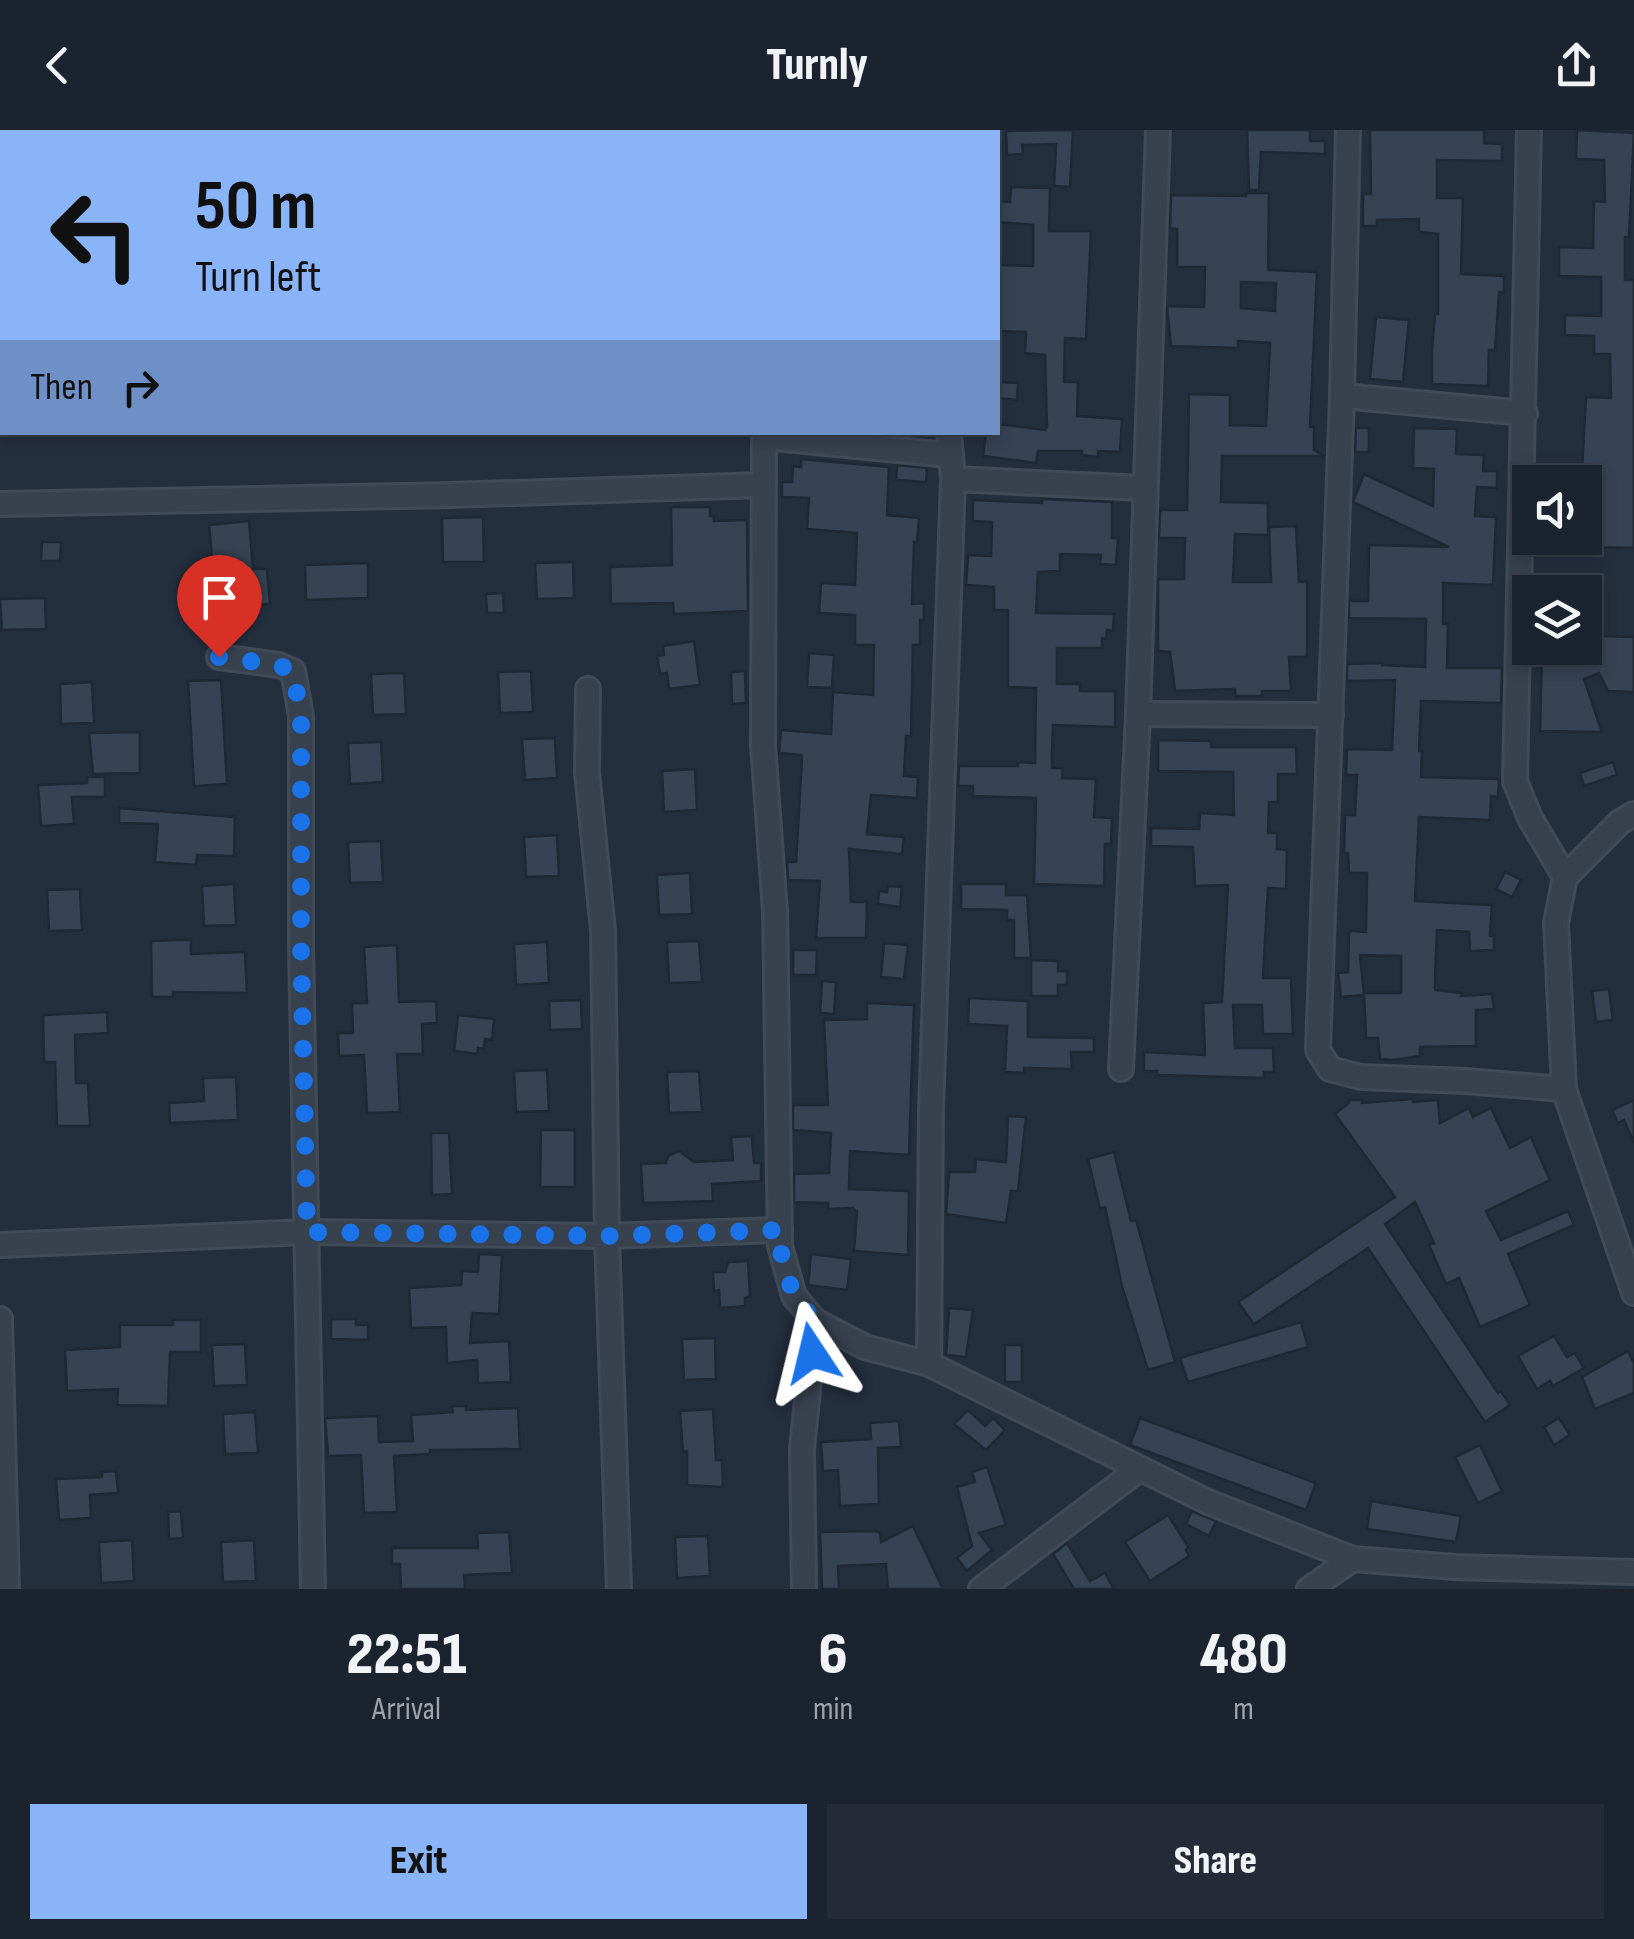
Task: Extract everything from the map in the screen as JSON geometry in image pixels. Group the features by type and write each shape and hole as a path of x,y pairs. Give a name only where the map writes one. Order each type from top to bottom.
{"street":[{"path":"1121,1068 1138,714 1158,130"},
{"path":"1348,130 1318,1050 1330,1069 1362,1077 1464,1080 1564,1089"},
{"path":"1529,130 1515,780 1530,818 1564,877"},
{"path":"1342,396 1524,413"},
{"path":"1144,488 950,455 764,435 762,745 776,930 780,1230 784,1272 794,1296 815,1321 865,1347 929,1364 1138,1470 1353,1559 1604,1581 1634,1572"},
{"path":"929,1364 931,1110 950,455"},
{"path":"0,504 451,496 764,485"},
{"path":"219,657 279,665 293,672 298,686 313,1589"},
{"path":"588,689 587,772 602,930 607,1236 620,1589"},
{"path":"1138,714 1331,715"},
{"path":"1634,814 1620,822 1564,877 1556,922 1564,1089 1634,1293"},
{"path":"0,1244 307,1232 607,1236 780,1230"},
{"path":"0,1319 8,1589"},
{"path":"804,1589 802,1449 815,1321"},
{"path":"981,1589 1138,1470"},
{"path":"1309,1589 1353,1559"}],"building":[{"path":"1073,130 1070,187 1054,186 1056,144 1022,145 1023,154 1007,155 1006,131"},
{"path":"1247,130 1310,130 1310,141 1325,141 1325,154 1261,152 1259,190 1249,190"},
{"path":"1370,130 1484,130 1484,143 1502,144 1502,161 1437,160 1437,198 1463,198 1461,274 1504,276 1504,293 1499,292 1495,350 1489,350 1488,386 1432,384 1438,314 1438,234 1419,232 1419,219 1377,220 1377,226 1363,226 1363,194 1371,194"},
{"path":"1577,130 1634,133 1625,280 1634,280 1634,548 1602,547 1602,465 1582,465 1586,397 1611,398 1610,354 1594,354 1594,336 1565,335 1565,315 1601,316 1601,277 1559,276 1559,247 1593,248 1594,201 1605,202 1604,160 1576,159"},
{"path":"1011,187 1050,188 1049,231 1091,231 1086,339 1065,338 1064,382 1078,382 1077,416 1122,419 1120,452 1098,451 1098,457 1082,455 1082,451 1038,451 1036,463 983,456 986,435 1000,435 1000,424 1045,430 1047,427 1045,355 1025,353 1026,332 1000,331 1000,265 1033,266 1033,225 1000,222 1000,201 1010,202"},
{"path":"1269,193 1268,270 1317,272 1310,427 1314,427 1314,450 1325,456 1222,456 1221,502 1268,503 1268,535 1235,534 1233,582 1271,582 1269,527 1296,526 1299,582 1307,582 1307,657 1289,657 1291,691 1262,691 1262,696 1235,696 1235,689 1175,691 1170,652 1158,651 1158,579 1184,579 1185,538 1159,538 1160,510 1187,510 1189,394 1230,395 1230,425 1266,426 1270,343 1238,341 1238,348 1171,346 1167,306 1204,307 1205,267 1177,267 1177,229 1170,228 1171,195","holes":["1241,282 1276,283 1275,311 1241,308"]},
{"path":"1376,317 1409,320 1403,382 1370,379"},
{"path":"1000,382 1018,383 1017,400 1000,398"},
{"path":"1356,428 1369,428 1369,452 1355,452"},
{"path":"1414,428 1457,429 1456,454 1484,455 1483,471 1497,471 1497,488 1477,487 1475,516 1496,517 1493,585 1443,583 1443,624 1448,624 1447,668 1502,668 1501,703 1421,701 1419,751 1421,777 1499,779 1498,797 1491,796 1490,820 1419,817 1415,901 1492,905 1490,936 1494,936 1494,950 1470,951 1469,932 1437,930 1435,990 1462,993 1461,996 1492,994 1494,1009 1476,1010 1476,1046 1420,1047 1420,1056 1393,1060 1380,1059 1378,1038 1366,1038 1364,993 1401,993 1401,956 1360,955 1364,995 1341,997 1338,973 1348,972 1349,931 1366,932 1367,873 1349,873 1348,853 1344,853 1345,815 1355,815 1357,775 1346,775 1347,749 1392,750 1395,680 1347,681 1347,664 1425,667 1426,619 1349,618 1349,601 1368,601 1369,545 1449,547 1353,502 1364,474 1433,506 1434,469 1413,468"},
{"path":"801,459 889,467 887,515 919,518 917,543 914,542 912,604 924,603 924,620 920,620 920,645 913,645 911,736 906,736 904,776 918,777 917,798 871,795 867,834 904,837 902,854 849,849 851,902 867,902 866,938 816,938 820,881 788,880 787,862 796,862 802,758 779,753 781,730 831,734 833,692 873,695 874,645 855,645 855,615 819,613 821,583 855,585 857,533 807,529 809,498 782,497 782,482 792,482 793,466 801,467"},
{"path":"897,465 927,468 926,482 896,480"},
{"path":"1042,499 1112,502 1112,538 1118,538 1116,565 1100,564 1101,555 1060,554 1060,571 1038,572 1036,613 1114,614 1113,631 1107,630 1102,648 1057,648 1057,684 1080,684 1080,691 1115,691 1115,727 1053,725 1052,752 1052,768 1063,768 1062,778 1096,779 1094,817 1112,818 1111,844 1105,844 1104,886 1034,884 1036,798 973,796 973,786 958,786 959,766 1035,763 1036,688 1008,687 1008,610 994,610 994,587 966,585 968,555 991,556 992,522 973,521 973,500 1042,503"},
{"path":"671,507 710,507 714,521 747,520 748,611 674,614 673,603 611,604 610,567 672,565"},
{"path":"483,517 484,562 443,562 442,518"},
{"path":"249,521 253,569 267,569 270,604 230,606 227,557 212,558 209,525"},
{"path":"42,542 61,542 60,561 41,561"},
{"path":"573,562 574,598 537,599 535,563"},
{"path":"368,563 368,598 306,600 305,565"},
{"path":"503,593 504,613 487,613 486,594"},
{"path":"45,598 46,629 2,630 0,599"},
{"path":"1602,631 1603,636 1634,637 1634,692 1608,691 1599,673 1584,679 1602,732 1540,731 1542,665 1602,665"},
{"path":"694,641 700,685 669,689 667,673 660,674 657,656 664,655 663,646"},
{"path":"809,653 834,655 832,688 807,687"},
{"path":"531,671 533,712 500,713 498,672"},
{"path":"745,671 746,703 732,704 731,672"},
{"path":"404,673 406,714 373,715 371,674"},
{"path":"221,680 227,784 194,786 188,681"},
{"path":"92,682 94,723 61,724 60,684"},
{"path":"140,732 140,773 93,774 89,733"},
{"path":"555,738 557,778 525,780 522,739"},
{"path":"1158,740 1211,741 1211,747 1296,747 1297,774 1278,774 1278,802 1269,802 1268,833 1277,833 1277,849 1287,850 1286,889 1268,888 1263,978 1291,978 1293,1034 1263,1034 1262,1005 1233,1005 1235,1048 1273,1048 1274,1072 1264,1072 1264,1078 1157,1075 1157,1071 1144,1071 1144,1052 1205,1055 1203,1003 1222,1002 1228,885 1195,886 1193,847 1151,846 1151,828 1199,829 1200,813 1234,815 1233,772 1158,771"},
{"path":"381,742 383,782 350,784 348,743"},
{"path":"1613,762 1617,775 1584,786 1580,773"},
{"path":"695,769 697,810 664,812 662,771"},
{"path":"87,777 105,777 105,797 72,797 74,824 41,826 38,785 87,783"},
{"path":"119,808 235,817 234,856 197,855 196,865 155,862 158,824 119,823"},
{"path":"557,835 559,876 526,877 524,837"},
{"path":"381,841 383,882 350,883 348,842"},
{"path":"1505,872 1521,880 1512,897 1496,889"},
{"path":"690,873 692,914 659,915 657,875"},
{"path":"234,884 236,925 204,926 202,886"},
{"path":"961,884 1006,884 1006,895 1027,895 1031,958 1014,958 1014,920 1007,920 1007,910 961,909"},
{"path":"888,886 902,887 900,907 878,904 879,891 887,892"},
{"path":"80,889 82,930 49,931 47,890"},
{"path":"191,940 191,954 245,952 247,993 173,992 173,997 152,997 151,941"},
{"path":"699,941 702,982 669,983 667,942"},
{"path":"547,942 549,983 516,985 514,944"},
{"path":"884,943 908,945 904,979 881,977"},
{"path":"397,945 399,1002 436,1001 437,1023 422,1024 423,1054 397,1054 400,1112 367,1113 364,1055 339,1056 338,1033 353,1033 352,1003 367,1003 364,947"},
{"path":"793,950 817,950 816,975 793,975"},
{"path":"1031,960 1058,961 1058,971 1067,971 1067,985 1058,985 1058,996 1031,996"},
{"path":"822,981 836,982 834,1014 820,1013"},
{"path":"1609,989 1613,1020 1596,1022 1592,991"},
{"path":"969,998 1028,1001 1028,1037 1094,1038 1094,1052 1071,1052 1072,1069 1024,1068 1024,1073 1005,1072 1007,1026 968,1024"},
{"path":"581,1000 582,1029 550,1030 549,1001"},
{"path":"867,1003 914,1005 909,1155 850,1151 849,1189 909,1191 908,1255 854,1251 857,1212 853,1208 828,1209 828,1203 794,1202 794,1174 829,1173 831,1133 793,1130 793,1105 828,1105 824,1020 867,1019"},
{"path":"107,1012 108,1033 75,1035 76,1083 88,1083 90,1126 57,1126 55,1062 44,1062 43,1015"},
{"path":"458,1015 494,1019 492,1040 485,1039 484,1049 478,1048 477,1054 454,1051"},
{"path":"547,1070 549,1111 516,1112 514,1071"},
{"path":"699,1071 702,1112 669,1113 667,1072"},
{"path":"236,1077 238,1120 170,1123 169,1103 204,1101 203,1078"},
{"path":"1349,1100 1362,1103 1438,1100 1440,1123 1469,1108 1473,1117 1491,1108 1510,1148 1531,1137 1550,1180 1486,1211 1501,1240 1568,1211 1574,1225 1508,1254 1530,1305 1480,1327 1459,1278 1446,1284 1429,1245 1434,1243 1415,1202 1385,1224 1498,1393 1501,1391 1510,1405 1485,1422 1368,1248 1254,1324 1238,1302 1395,1197 1335,1114"},
{"path":"1634,1100 1634,1143 1624,1120 1618,1123 1612,1110"},
{"path":"1008,1116 1026,1117 1018,1191 1011,1191 1006,1223 946,1214 949,1172 975,1172 976,1159 1006,1162"},
{"path":"541,1130 575,1130 575,1187 540,1187"},
{"path":"431,1133 449,1133 452,1194 432,1195"},
{"path":"752,1136 754,1163 761,1163 761,1181 712,1184 713,1201 643,1203 641,1164 666,1163 668,1156 679,1151 694,1162 733,1160 731,1137"},
{"path":"1114,1152 1175,1362 1148,1370 1122,1286 1105,1207 1100,1209 1088,1159"},
{"path":"479,1254 502,1255 499,1314 472,1313 470,1343 509,1341 511,1382 478,1383 477,1360 447,1363 446,1327 411,1328 409,1288 461,1285 462,1271 478,1272"},
{"path":"811,1254 851,1259 847,1290 808,1285"},
{"path":"748,1261 750,1296 745,1298 745,1306 720,1308 713,1272 725,1272 728,1262"},
{"path":"949,1308 973,1310 966,1357 946,1355"},
{"path":"331,1319 356,1319 356,1325 368,1325 368,1340 331,1339"},
{"path":"173,1320 201,1320 201,1352 170,1352 168,1406 117,1405 118,1389 67,1391 65,1350 120,1347 120,1325 173,1325"},
{"path":"1301,1322 1308,1347 1188,1382 1180,1358"},
{"path":"1554,1336 1567,1357 1575,1353 1584,1368 1553,1386 1550,1381 1537,1389 1518,1356"},
{"path":"715,1338 716,1379 684,1380 682,1339"},
{"path":"245,1344 247,1385 214,1386 212,1345"},
{"path":"1005,1345 1022,1345 1022,1382 1005,1382"},
{"path":"1628,1351 1634,1363 1634,1393 1595,1409 1582,1377"},
{"path":"452,1406 466,1406 466,1410 518,1408 520,1449 430,1450 430,1454 394,1456 397,1512 364,1513 361,1455 328,1456 325,1418 378,1416 379,1442 413,1441 411,1415 453,1412"},
{"path":"713,1409 716,1460 722,1460 723,1487 687,1485 687,1451 683,1452 680,1411"},
{"path":"968,1410 985,1426 993,1418 1005,1430 986,1450 954,1424"},
{"path":"255,1412 258,1453 225,1454 223,1414"},
{"path":"1140,1418 1316,1483 1306,1510 1130,1445"},
{"path":"1559,1418 1570,1435 1554,1445 1544,1427"},
{"path":"899,1421 901,1447 878,1448 879,1504 840,1506 838,1470 823,1471 821,1442 871,1439 870,1423"},
{"path":"1480,1445 1502,1491 1478,1503 1455,1457"},
{"path":"987,1467 1006,1525 979,1533 992,1550 967,1571 957,1558 972,1546 957,1487 975,1482 972,1472"},
{"path":"116,1471 118,1493 90,1495 91,1518 59,1520 56,1479 102,1477 102,1472"},
{"path":"1371,1501 1461,1516 1456,1542 1367,1529"},
{"path":"181,1511 183,1538 169,1539 168,1512"},
{"path":"1192,1511 1216,1521 1209,1536 1186,1524"},
{"path":"1168,1515 1189,1548 1189,1556 1150,1581 1125,1542"},
{"path":"913,1526 943,1589 888,1589 886,1564 838,1566 839,1589 822,1589 820,1532 875,1531 880,1533 881,1542"},
{"path":"509,1532 512,1573 464,1575 465,1589 401,1589 400,1564 392,1564 392,1548 478,1548 477,1533"},
{"path":"708,1536 710,1576 677,1578 675,1537"},
{"path":"132,1540 134,1581 101,1583 99,1542"},
{"path":"254,1540 256,1581 223,1582 221,1542"},
{"path":"1067,1543 1090,1581 1105,1573 1114,1589 1074,1589 1053,1554"}],"route":[{"path":"219,657 279,665 293,672 298,686 307,1232 607,1236 780,1230 784,1272 794,1296 815,1321 812,1353"}]}
